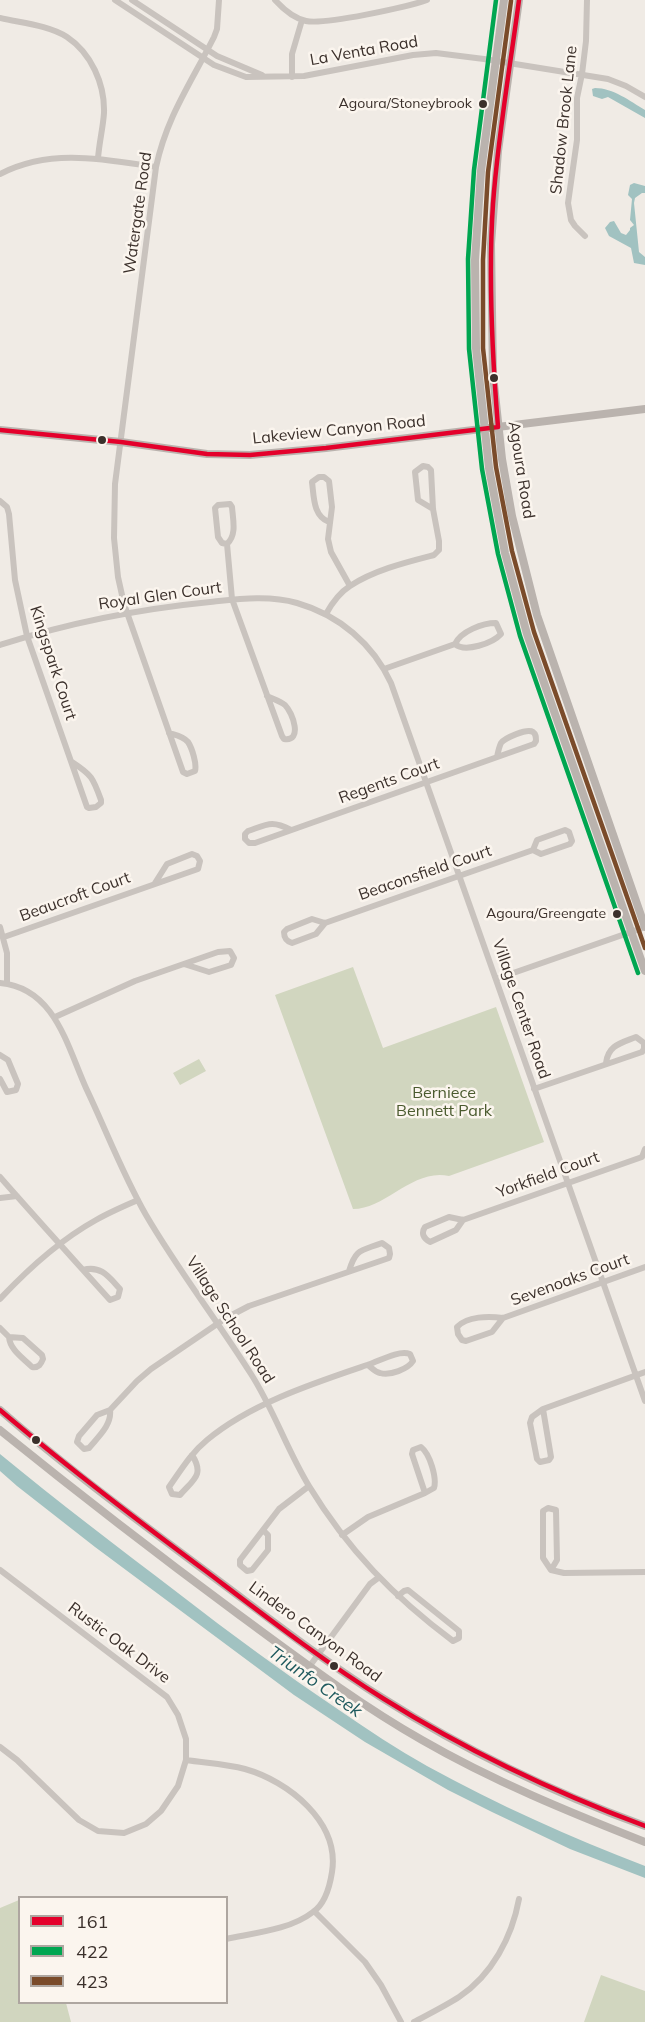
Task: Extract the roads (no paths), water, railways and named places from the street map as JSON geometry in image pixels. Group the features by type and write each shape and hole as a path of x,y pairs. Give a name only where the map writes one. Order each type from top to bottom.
{"street":[{"name":"La Venta Road","path":"115,0 202,57 222,69 239,75 292,77 412,55 436,53 608,79 626,86 645,98"},
{"name":"La Venta Road","path":"132,0 225,60 266,76"},
{"name":"Watergate Road","path":"169,733 180,736 188,742 196,765 195,771 187,774 183,772 169,733 127,613 118,577 114,530 115,484 160,147 171,118 217,29 219,0"},
{"path":"275,0 286,12 302,20 325,21 427,0"},
{"name":"Agoura Road","path":"504,0 503,62 491,244 491,336 498,427 512,516 534,606 645,927"},
{"name":"Agoura Road","path":"519,0 503,62 481,171 475,260 476,348 484,429 501,531 524,624 645,971"},
{"name":"Shadow Brook Lane","path":"585,236 571,220 568,203 577,140 577,98 582,74 587,0"},
{"path":"0,18 48,29 66,36 90,61 103,95 104,114 98,159"},
{"path":"292,77 292,54 302,20"},
{"path":"0,174 22,164 56,157 98,159 156,167"},
{"name":"Lakeview Canyon Road","path":"0,430 121,442 207,454 250,455 294,452 645,409"},
{"path":"326,614 334,600 350,586 370,576 434,555 439,550 433,509 431,470 428,467 418,467 415,471 418,500 433,509"},
{"path":"329,522 322,519 316,510 312,482 319,477 324,477 329,481 332,507 328,539 331,552 350,586"},
{"name":"Kingspark Court","path":"0,501 7,507 9,514 15,580 27,636 87,807 96,807 101,800 94,780 88,772 72,762"},
{"path":"227,544 222,543 218,537 215,508 225,504 231,505 234,532 227,544 232,599 267,696 282,736 290,740 296,731 289,711 286,706 267,696"},
{"name":"Royal Glen Court","path":"0,645 27,636 127,613 232,599 276,599 295,602 326,614"},
{"name":"Village Center Road","path":"326,614 349,629 369,648 384,669 645,1401"},
{"path":"384,669 455,644 464,633 490,623 496,623 500,628 501,634 497,638 467,649 455,644"},
{"name":"Regents Court","path":"291,830 271,823 248,831 245,839 249,843 255,843 534,744 536,736 529,730 507,737 500,746 497,757"},
{"name":"Beaconsfield Court","path":"326,922 316,934 292,943 284,937 287,929 312,920 326,922 533,850 541,854 570,844 569,832 565,830 537,840 533,850"},
{"name":"Beaucroft Court","path":"4,937 198,869 200,861 192,854 170,861 155,883"},
{"path":"0,927 8,964 3,983"},
{"path":"496,979 645,927"},
{"path":"55,1017 105,993 183,964 226,950 230,951 234,958 231,965 209,972 183,964"},
{"name":"Village School Road","path":"3,983 26,990 39,998 55,1017 138,1200 251,1374 309,1486 342,1535 378,1578 398,1596 425,1620 453,1641 459,1638 459,1630 408,1590 398,1596"},
{"path":"534,1089 642,1052 644,1043 636,1037 614,1046 609,1050 606,1063"},
{"path":"0,1055 8,1060 18,1084 15,1090 6,1092 0,1079"},
{"name":"Yorkfield Court","path":"463,1220 456,1230 430,1242 423,1236 424,1227 449,1217 463,1220 643,1158 645,1149"},
{"path":"0,1177 83,1270 110,1300 118,1297 120,1289 104,1271 90,1268 83,1270"},
{"path":"0,1198 17,1196"},
{"path":"0,1299 36,1263 60,1244 95,1220 138,1200"},
{"path":"110,1410 111,1416 108,1424 89,1448 80,1447 77,1442 79,1436 97,1414 110,1410 151,1369 217,1324 249,1306 349,1271 362,1269 388,1258 389,1248 382,1243 357,1252 349,1271"},
{"name":"Sevenoaks Court","path":"503,1318 492,1332 466,1341 462,1340 458,1334 457,1328 460,1324 486,1316 503,1318 645,1268"},
{"path":"0,1328 9,1336 22,1338 42,1355 41,1364 32,1367 14,1349 9,1336"},
{"path":"192,1455 198,1464 198,1474 180,1495 172,1494 169,1487 192,1455 207,1440 268,1403 307,1386 368,1365 407,1352 413,1361 409,1367 386,1374 379,1373 368,1365"},
{"path":"543,1409 551,1457 549,1460 540,1462 537,1460 530,1419 543,1409 645,1372"},
{"name":"Lindero Canyon Road","path":"1,1414 318,1655 403,1711 524,1776 599,1809 645,1826"},
{"name":"Lindero Canyon Road","path":"0,1430 126,1531 341,1689 422,1740 519,1789 645,1842"},
{"path":"342,1535 368,1517 425,1493 434,1488 435,1479 425,1450 421,1447 413,1450 412,1454 425,1493"},
{"path":"263,1530 268,1535 268,1550 252,1570 247,1571 240,1565 240,1560 279,1509 309,1486"},
{"path":"548,1508 556,1510 557,1560 550,1570 543,1558 543,1511 548,1508"},
{"name":"Rustic Oak Drive","path":"0,1570 167,1697 178,1715 186,1739 186,1760"},
{"path":"550,1570 645,1572"},
{"path":"309,1667 370,1584 378,1578"},
{"path":"0,1747 17,1760 79,1820 98,1831 124,1833 146,1824 161,1812 178,1786 186,1760 244,1769 284,1786 304,1803 320,1823 330,1844 333,1865 330,1885 315,1912 298,1921 282,1927 228,1939"},
{"path":"519,1789 524,1776"},
{"path":"414,2022 460,1997 490,1968 508,1933 519,1899"},
{"path":"315,1912 365,1962 381,1985 401,2022"}],"water":[{"path":"592,89 608,90 627,99 645,110 645,118 608,97 602,99 593,96"},
{"path":"634,183 645,186 645,193 635,198 634,203 639,252 645,257 645,265 634,263 631,248 609,236 605,228 614,221 621,233 626,235 634,225 630,220 632,199 628,195 630,185"},
{"path":"0,1454 218,1623 298,1682 372,1732 427,1766 480,1794 562,1832 645,1866 645,1878 570,1849 492,1812 448,1790 365,1742 294,1695 17,1486 0,1471"}],"place":[{"name":"Agoura/Stoneybrook","path":"483,104"},
{"name":"Agoura/Greengate","path":"617,914"}],"park label":[{"name":"Berniece Bennett Park","path":"444,1102"}],"water label":[{"name":"Triunfo Creek","path":"315,1682"}]}
